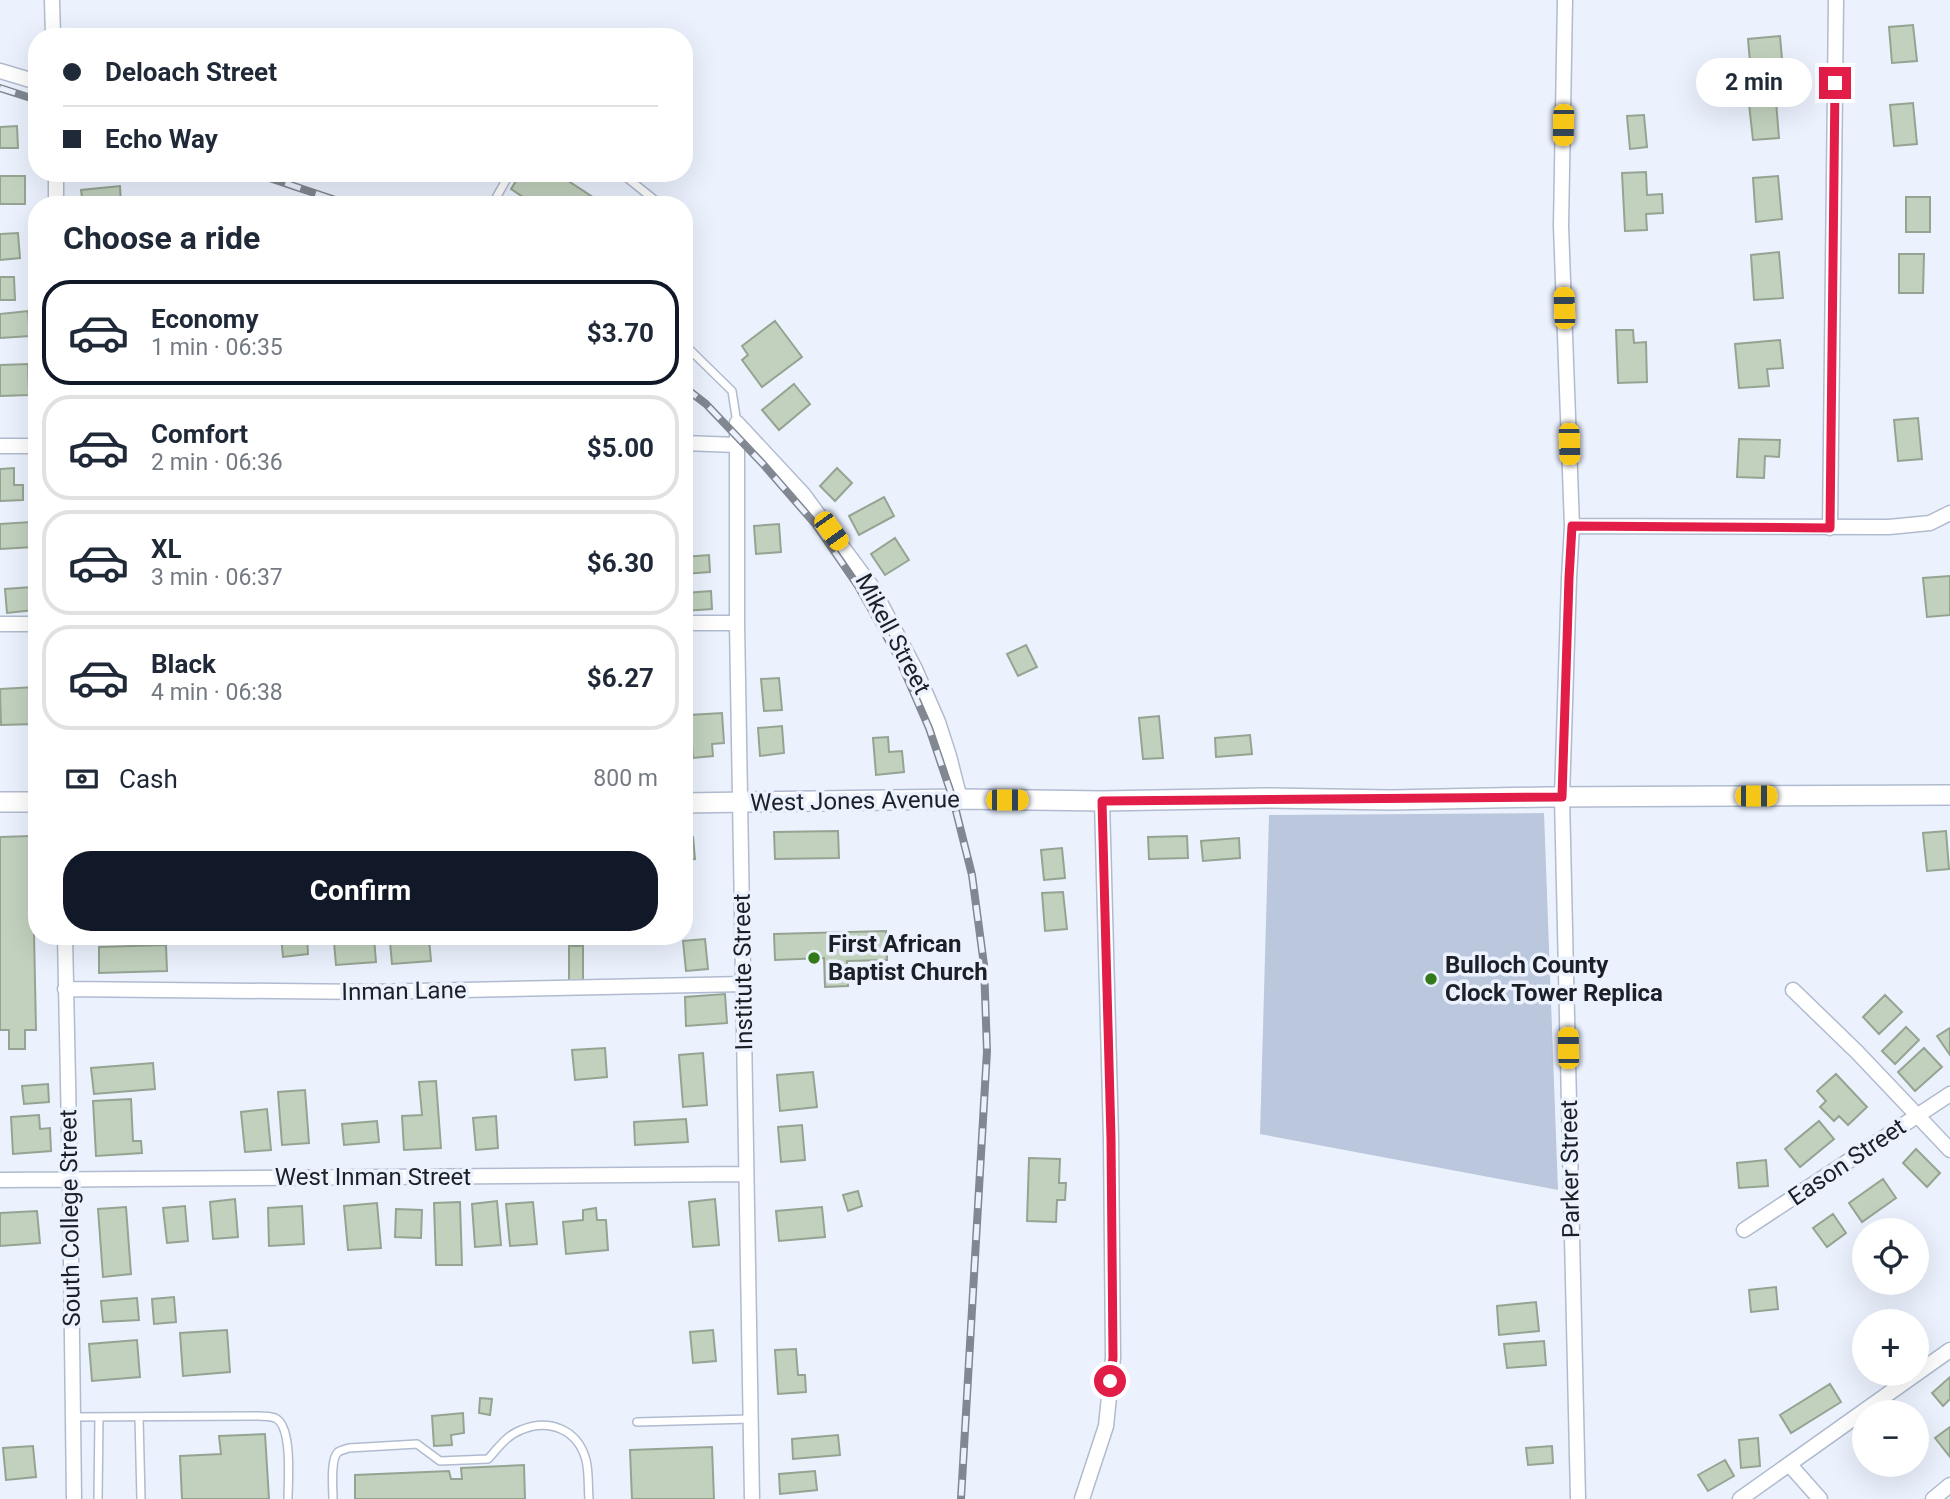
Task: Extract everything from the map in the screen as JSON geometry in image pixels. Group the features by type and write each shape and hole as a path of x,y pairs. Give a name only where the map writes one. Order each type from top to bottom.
{"street":[{"path":"52,0 53,28"},
{"name":"Parker Street","path":"1565,0 1561,226 1572,526 1562,797 1578,1499"},
{"path":"1830,528 1836,0"},
{"path":"0,71 28,79"},
{"name":"Institute Street","path":"737,423 737,623 752,1499"},
{"name":"Mikell Street","path":"737,423 803,494 872,586 915,669 938,722 960,799"},
{"path":"693,443 737,444"},
{"path":"0,446 28,446"},
{"path":"1572,526 1889,527 1930,523 1950,513"},
{"path":"693,623 737,623"},
{"path":"0,624 28,624"},
{"name":"West Jones Avenue","path":"693,803 960,799 1403,800 1950,795"},
{"path":"1082,1499 1106,1426 1113,1358 1111,1138 1102,801"},
{"path":"0,802 28,802"},
{"name":"South College Street","path":"65,945 74,1499"},
{"name":"Inman Lane","path":"65,989 370,992 744,984"},
{"path":"1793,990 1857,1052 1950,1150"},
{"name":"Eason Street","path":"1744,1230 1950,1094"},
{"name":"West Inman Street","path":"0,1180 746,1174"},
{"path":"1740,1499 1950,1350"},
{"path":"1789,1464 1820,1499"},
{"path":"1933,1499 1950,1485"}],"lane":[{"path":"632,182 650,196"},
{"path":"693,353 732,391 737,423"},
{"path":"73,1417 274,1418 281,1423 286,1433 288,1499"},
{"path":"98,1499 99,1417"},
{"path":"139,1418 141,1499"},
{"path":"637,1422 750,1419"},
{"path":"333,1499 335,1457 339,1451 417,1444 440,1461 488,1459 508,1438 521,1430 543,1426 566,1430 579,1443 586,1461 589,1499"}],"shaded area":[{"path":"1544,813 1558,1190 1260,1134 1269,815"}],"building":[{"path":"1913,25 1917,61 1892,63 1889,27"},
{"path":"1780,36 1784,82 1752,85 1748,39"},
{"path":"1776,101 1779,138 1753,140 1749,104"},
{"path":"1913,103 1917,144 1894,146 1890,105"},
{"path":"1644,115 1647,147 1630,149 1627,116"},
{"path":"17,126 18,148 0,148 0,127"},
{"path":"1646,172 1647,195 1662,194 1663,213 1646,214 1647,230 1625,231 1622,173"},
{"path":"0,176 25,176 25,204 0,204"},
{"path":"1778,176 1782,219 1756,222 1753,178"},
{"path":"515,182 570,182 591,196 522,196 511,189"},
{"path":"120,186 121,196 82,196 81,190"},
{"path":"1906,197 1930,197 1930,232 1906,232"},
{"path":"18,233 20,258 0,260 0,234"},
{"path":"1779,252 1783,298 1754,300 1751,255"},
{"path":"1899,254 1924,254 1923,293 1899,293"},
{"path":"0,277 14,277 15,300 0,300"},
{"path":"28,311 28,336 0,338 0,314"},
{"path":"775,321 802,357 762,387 742,360 748,355 742,346"},
{"path":"1616,330 1633,330 1634,343 1646,342 1647,382 1618,383"},
{"path":"1780,340 1783,368 1767,369 1769,386 1739,388 1735,344"},
{"path":"28,364 28,395 0,396 0,365"},
{"path":"794,384 810,404 779,430 762,410"},
{"path":"1918,418 1922,459 1898,461 1894,420"},
{"path":"1739,439 1780,440 1779,457 1765,456 1764,478 1737,477"},
{"path":"14,468 14,485 23,485 23,500 0,501 0,469"},
{"path":"837,468 852,483 835,501 820,486"},
{"path":"884,497 894,516 859,535 849,516"},
{"path":"28,522 28,547 0,549 0,524"},
{"path":"779,524 781,552 756,554 754,526"},
{"path":"895,538 909,560 885,575 871,554"},
{"path":"709,555 710,572 693,573 693,556"},
{"path":"1950,576 1950,615 1927,617 1923,578"},
{"path":"28,587 28,611 7,613 5,589"},
{"path":"711,591 712,609 693,610 693,592"},
{"path":"1026,645 1037,667 1018,676 1007,654"},
{"path":"779,678 782,710 764,711 761,679"},
{"path":"28,687 28,724 1,725 0,689"},
{"path":"722,713 724,743 712,744 713,756 693,758 693,715"},
{"path":"1159,716 1163,758 1143,759 1139,718"},
{"path":"782,726 784,753 760,756 758,728"},
{"path":"1250,735 1252,754 1216,757 1215,738"},
{"path":"888,737 889,752 902,751 904,772 876,775 873,738"},
{"path":"838,831 839,858 775,859 774,832"},
{"path":"1946,831 1949,869 1927,871 1923,833"},
{"path":"28,836 28,945 34,945 36,1030 25,1030 25,1049 9,1049 9,1030 0,1030 0,837"},
{"path":"1187,836 1188,858 1149,859 1148,837"},
{"path":"1239,838 1240,858 1203,861 1201,841"},
{"path":"1062,848 1065,878 1044,880 1041,850"},
{"path":"1063,892 1067,929 1045,931 1042,893"},
{"path":"886,931 887,960 847,961 848,986 825,987 824,958 775,960 774,934"},
{"path":"705,939 708,969 686,971 683,945 693,945 693,940"},
{"path":"166,945 167,971 99,973 99,947"},
{"path":"282,945 308,945 308,954 283,957"},
{"path":"334,945 375,945 376,962 336,965"},
{"path":"390,945 430,945 431,961 392,964"},
{"path":"569,946 583,946 583,982 569,983"},
{"path":"725,994 727,1023 686,1026 685,997"},
{"path":"1885,995 1902,1012 1879,1034 1863,1017"},
{"path":"1906,1027 1919,1040 1895,1064 1882,1051"},
{"path":"1950,1028 1950,1055 1937,1036"},
{"path":"605,1048 607,1077 575,1080 572,1050"},
{"path":"1924,1048 1942,1067 1915,1091 1898,1072"},
{"path":"703,1053 707,1105 683,1107 679,1055"},
{"path":"153,1063 155,1089 94,1094 91,1068"},
{"path":"813,1072 817,1107 780,1111 777,1075"},
{"path":"1836,1074 1867,1107 1848,1125 1839,1116 1834,1121 1820,1107 1826,1101 1817,1091"},
{"path":"436,1081 441,1148 404,1150 402,1116 422,1115 419,1082"},
{"path":"48,1084 49,1102 24,1104 22,1086"},
{"path":"305,1090 309,1143 282,1145 278,1092"},
{"path":"131,1099 133,1141 141,1141 142,1153 96,1156 93,1101"},
{"path":"267,1109 271,1150 245,1152 241,1112"},
{"path":"39,1115 40,1129 50,1128 51,1151 13,1154 11,1117"},
{"path":"496,1116 498,1148 476,1150 473,1118"},
{"path":"686,1119 688,1142 635,1145 634,1122"},
{"path":"377,1121 379,1142 344,1145 342,1124"},
{"path":"1819,1121 1834,1139 1800,1167 1785,1149"},
{"path":"802,1125 805,1160 781,1162 778,1127"},
{"path":"1916,1149 1940,1173 1927,1187 1903,1163"},
{"path":"1029,1158 1060,1159 1059,1183 1066,1183 1065,1200 1057,1200 1056,1222 1027,1221"},
{"path":"1766,1160 1768,1186 1739,1188 1737,1163"},
{"path":"1883,1179 1896,1198 1868,1218 1859,1218 1849,1203"},
{"path":"858,1191 862,1206 848,1211 843,1195"},
{"path":"235,1199 238,1237 213,1239 210,1202"},
{"path":"715,1199 719,1245 693,1247 689,1202"},
{"path":"497,1201 501,1245 475,1247 472,1204"},
{"path":"460,1202 462,1265 436,1265 434,1203"},
{"path":"533,1202 537,1244 510,1246 506,1204"},
{"path":"377,1203 381,1248 348,1250 344,1206"},
{"path":"185,1206 188,1241 167,1243 163,1208"},
{"path":"302,1206 304,1244 269,1246 268,1208"},
{"path":"126,1207 131,1274 103,1277 98,1209"},
{"path":"822,1207 825,1237 779,1241 776,1211"},
{"path":"596,1208 597,1220 606,1220 608,1250 566,1254 563,1222 583,1220 583,1210"},
{"path":"396,1209 422,1210 421,1238 395,1237"},
{"path":"37,1211 40,1243 0,1246 0,1213"},
{"path":"1833,1214 1846,1233 1827,1247 1813,1228"},
{"path":"1776,1287 1778,1309 1751,1312 1749,1290"},
{"path":"174,1297 176,1322 154,1324 152,1299"},
{"path":"137,1298 139,1320 103,1322 101,1301"},
{"path":"1536,1302 1539,1331 1499,1335 1497,1306"},
{"path":"227,1330 230,1372 183,1376 180,1333"},
{"path":"713,1330 716,1361 693,1363 690,1332"},
{"path":"137,1340 140,1377 92,1381 89,1344"},
{"path":"1544,1341 1546,1365 1507,1368 1504,1344"},
{"path":"796,1349 798,1375 805,1375 806,1392 778,1394 775,1350"},
{"path":"1950,1377 1950,1399 1943,1406 1932,1393"},
{"path":"1830,1384 1841,1402 1791,1433 1780,1415"},
{"path":"480,1398 492,1399 490,1415 479,1413"},
{"path":"463,1413 464,1433 451,1435 452,1445 434,1446 432,1416"},
{"path":"1950,1427 1950,1457 1935,1438"},
{"path":"265,1434 269,1499 182,1499 180,1456 221,1454 219,1436"},
{"path":"838,1435 840,1455 793,1459 792,1439"},
{"path":"1758,1438 1760,1466 1741,1468 1739,1440"},
{"path":"33,1446 36,1477 6,1480 3,1448"},
{"path":"1552,1446 1553,1463 1528,1465 1526,1448"},
{"path":"712,1447 714,1499 632,1499 630,1450"},
{"path":"1725,1460 1734,1476 1708,1491 1698,1475"},
{"path":"524,1465 525,1499 355,1499 355,1475 449,1471 451,1479 462,1479 461,1468"},
{"path":"815,1471 817,1490 780,1494 779,1474"}],"railway":[{"path":"0,88 28,97"},
{"path":"282,182 323,196"},
{"path":"693,394 763,464 816,525 858,586 898,657 929,728 953,799 972,875 984,965 987,1051 961,1499"}],"place":[{"name":"First African Baptist Church","path":"814,958"},
{"name":"Bulloch County Clock Tower Replica","path":"1431,979"}],"route":[{"path":"1110,1381 1113,1358 1111,1138 1102,801 1562,797 1572,526 1830,528 1835,83"}]}
